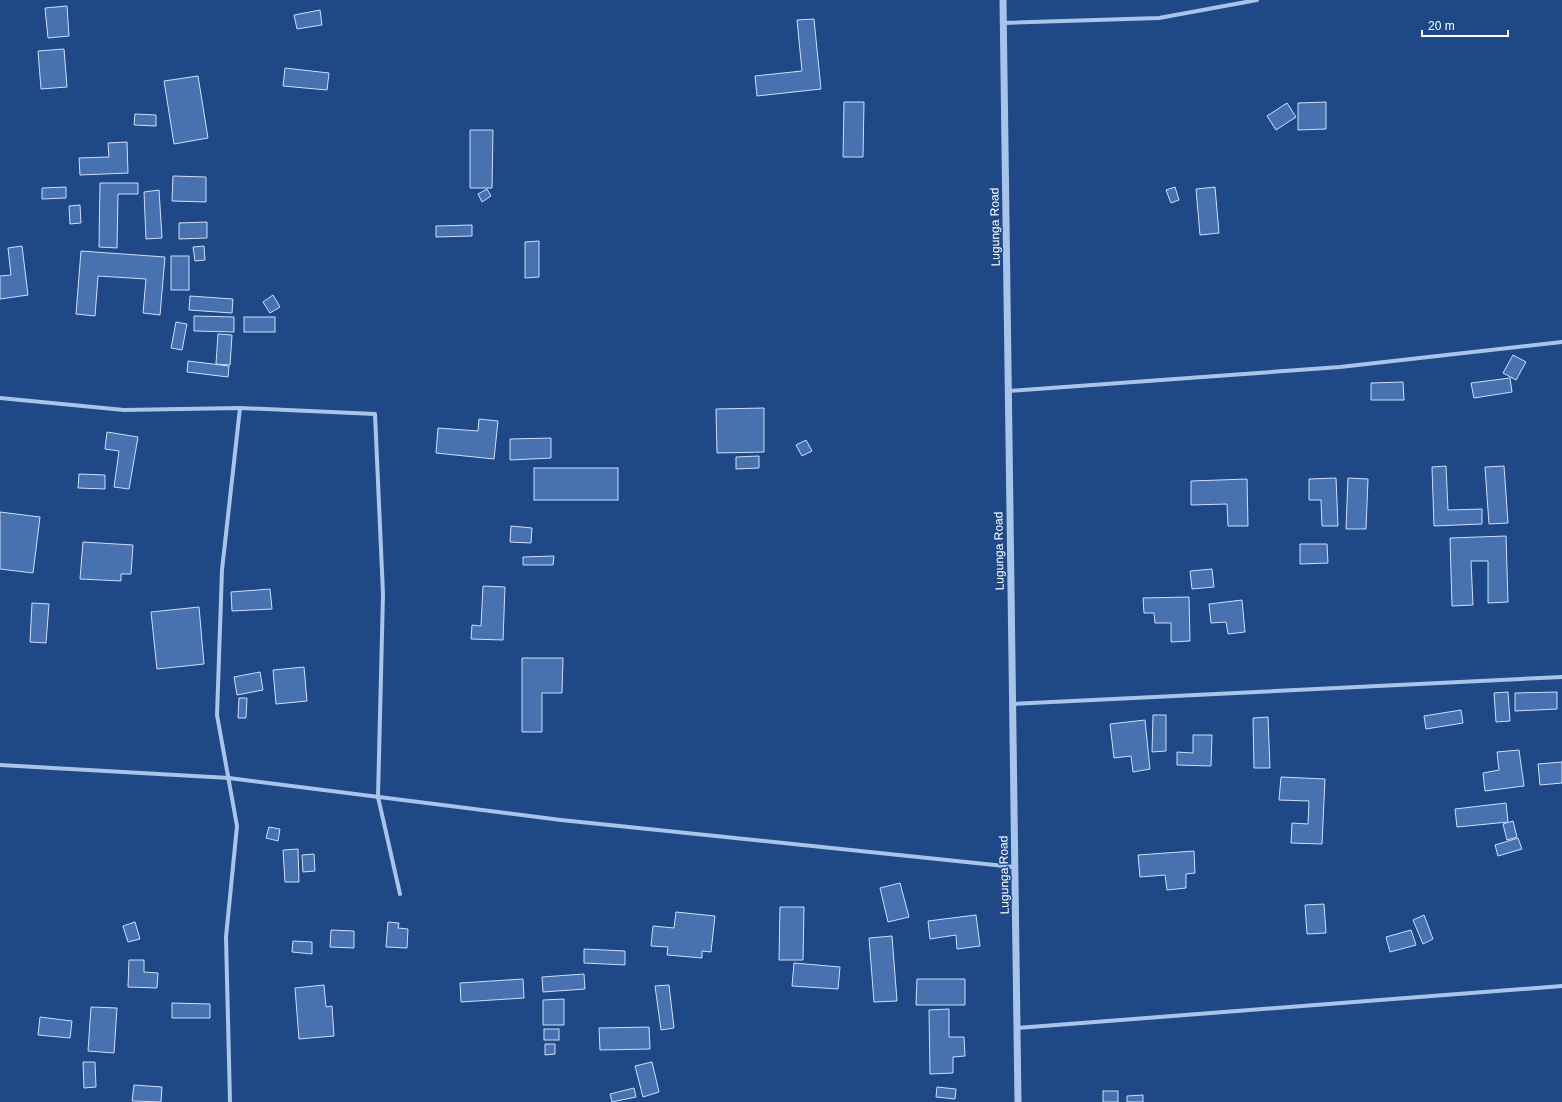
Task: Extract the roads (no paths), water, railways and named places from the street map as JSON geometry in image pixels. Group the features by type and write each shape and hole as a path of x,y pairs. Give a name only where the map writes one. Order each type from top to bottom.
{"street":[{"name":"Lugunga Road","path":"1003,0 1018,1102"},
{"path":"1003,23 1159,18 1257,0"},
{"path":"1008,391 1340,367 1562,342"},
{"path":"0,398 124,410 240,408 375,414 383,594 378,797 400,894"},
{"path":"230,1102 226,937 237,826 217,715 222,570 240,408"},
{"path":"1012,704 1562,676"},
{"path":"0,766 229,778 561,820 1014,867"},
{"path":"1017,1028 1562,986"}]}
